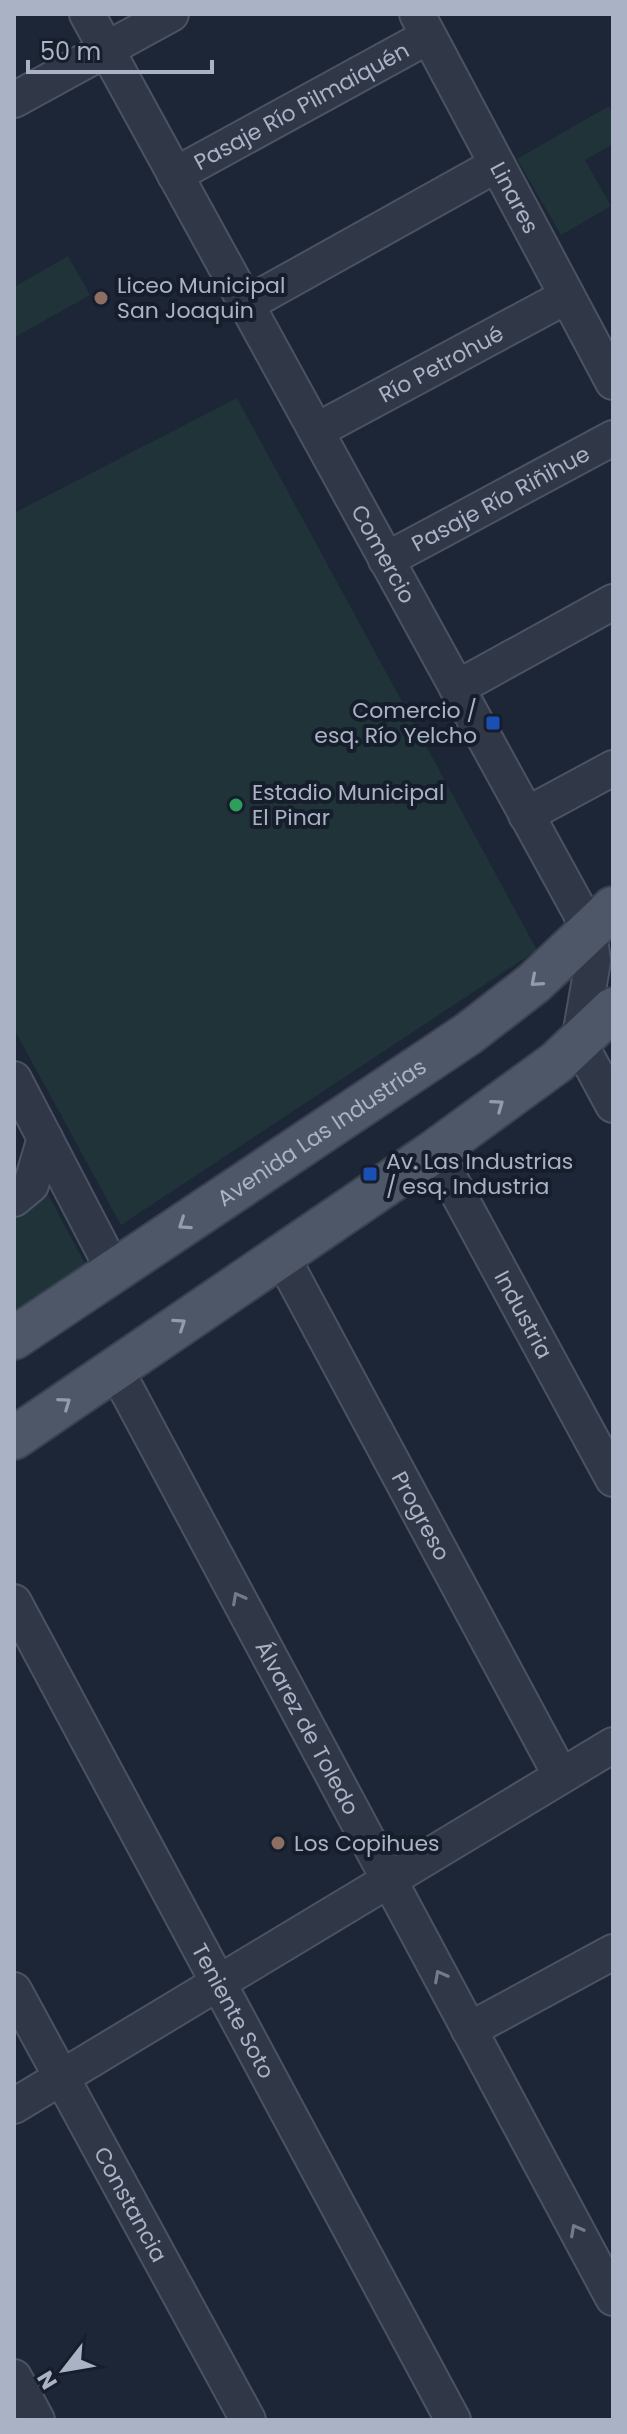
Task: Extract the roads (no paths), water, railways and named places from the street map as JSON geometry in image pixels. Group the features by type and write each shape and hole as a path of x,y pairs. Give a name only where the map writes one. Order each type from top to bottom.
{"main road":[{"name":"Avenida Las Industrias","path":"14,1338 468,1034 534,983 601,920"},
{"path":"14,1438 435,1151 546,1071 613,1009"}],"street":[{"name":"Comercio","path":"87,14 526,815 601,920 579,1042"},
{"path":"14,100 171,14"},
{"name":"Linares","path":"422,26 613,382"},
{"name":"Pasaje Río Pilmaiquén","path":"175,175 422,26"},
{"path":"247,304 496,165"},
{"name":"Río Petrohué","path":"316,431 567,296"},
{"name":"Pasaje Río Riñihue","path":"386,560 613,438"},
{"path":"457,688 613,602"},
{"path":"526,815 613,768"},
{"path":"579,1042 613,1105"},
{"path":"14,1079 114,1271"},
{"path":"14,1199 31,1185 45,1138"},
{"name":"Industria","path":"435,1151 613,1479"},
{"name":"Progreso","path":"281,1255 561,1776"},
{"name":"Álvarez de Toledo","path":"115,1368 613,2298"},
{"name":"Teniente Soto","path":"14,1602 453,2420"},
{"path":"14,2106 613,1745"},
{"path":"469,2030 613,1952"},
{"name":"Constancia","path":"14,1990 248,2420"},
{"path":"14,2377 37,2420"}],"place":[{"name":"Liceo Municipal San Joaquin","path":"101,298"},
{"name":"Comercio / esq. Río Yelcho","path":"493,723"},
{"name":"Estadio Municipal El Pinar","path":"236,805"},
{"name":"Av. Las Industrias / esq. Industria","path":"370,1174"},
{"name":"Los Copihues","path":"278,1843"}]}
